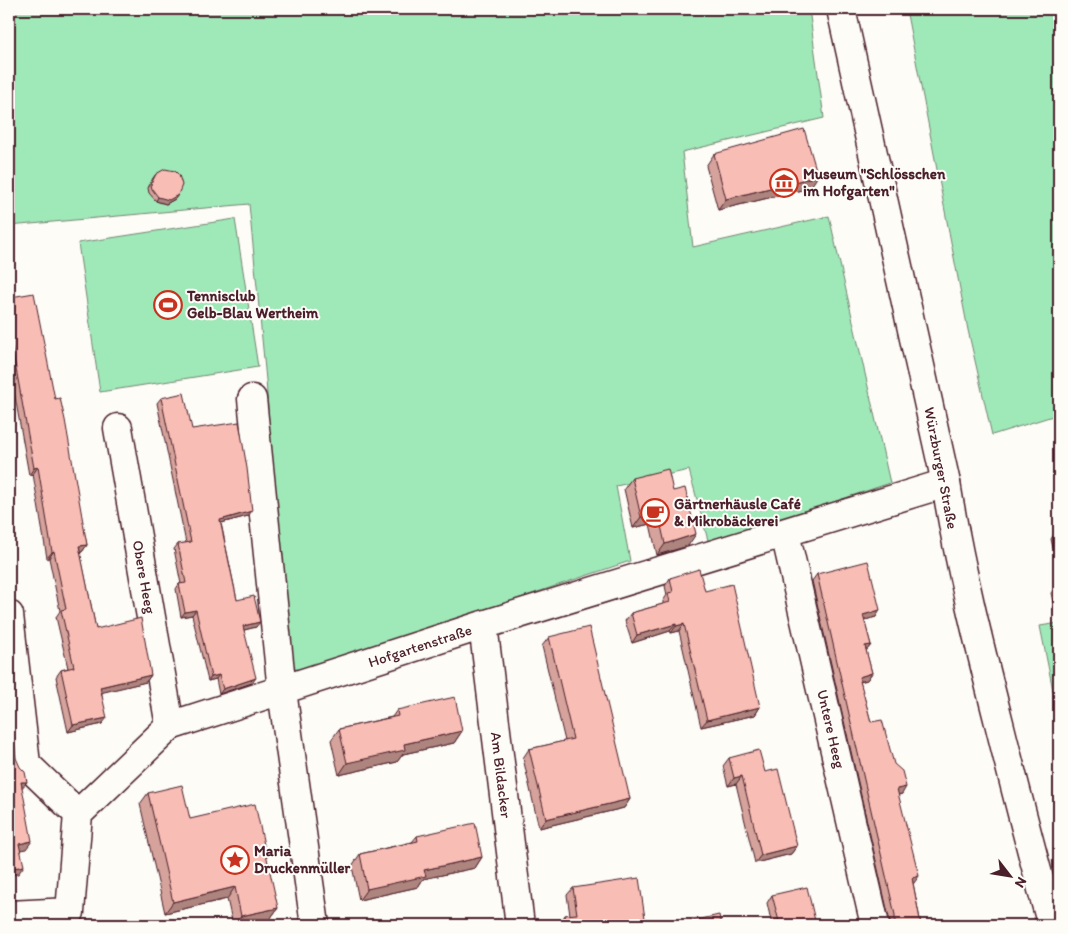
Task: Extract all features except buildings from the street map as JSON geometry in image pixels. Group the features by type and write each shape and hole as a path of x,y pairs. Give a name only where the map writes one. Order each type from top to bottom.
{"street":[{"name":"Würzburger Straße","path":"841,9 946,483 955,541 1024,822 1052,925"},
{"path":"252,399 282,691 315,925"},
{"name":"Obere Heeg","path":"118,428 170,726"},
{"name":"Hofgartenstraße","path":"78,814 170,726 483,625 946,483"},
{"name":"Untere Heeg","path":"785,533 875,925"},
{"path":"9,614 26,764 78,814 70,912 9,914"},
{"name":"Am Bildacker","path":"483,625 520,925"}],"green space":[{"path":"9,9 809,9 824,118 682,152 693,247 829,216 890,483 709,544 689,470 616,486 630,561 287,676 266,380 249,204 9,226"},
{"path":"906,9 1059,9 1059,414 992,435 968,330"},
{"name":"Tennisclub Gelb-Blau Wertheim","path":"235,219 258,367 100,392 78,243"},
{"path":"1059,623 1059,720 1040,626"}],"place":[{"name":"Museum \"Schlösschen im Hofgarten\"","path":"784,183"},
{"name":"Tennisclub Gelb-Blau Wertheim","path":"168,305"},
{"name":"Gärtnerhäusle Café & Mikrobäckerei","path":"655,513"},
{"name":"Maria Druckenmüller","path":"235,860"}]}
